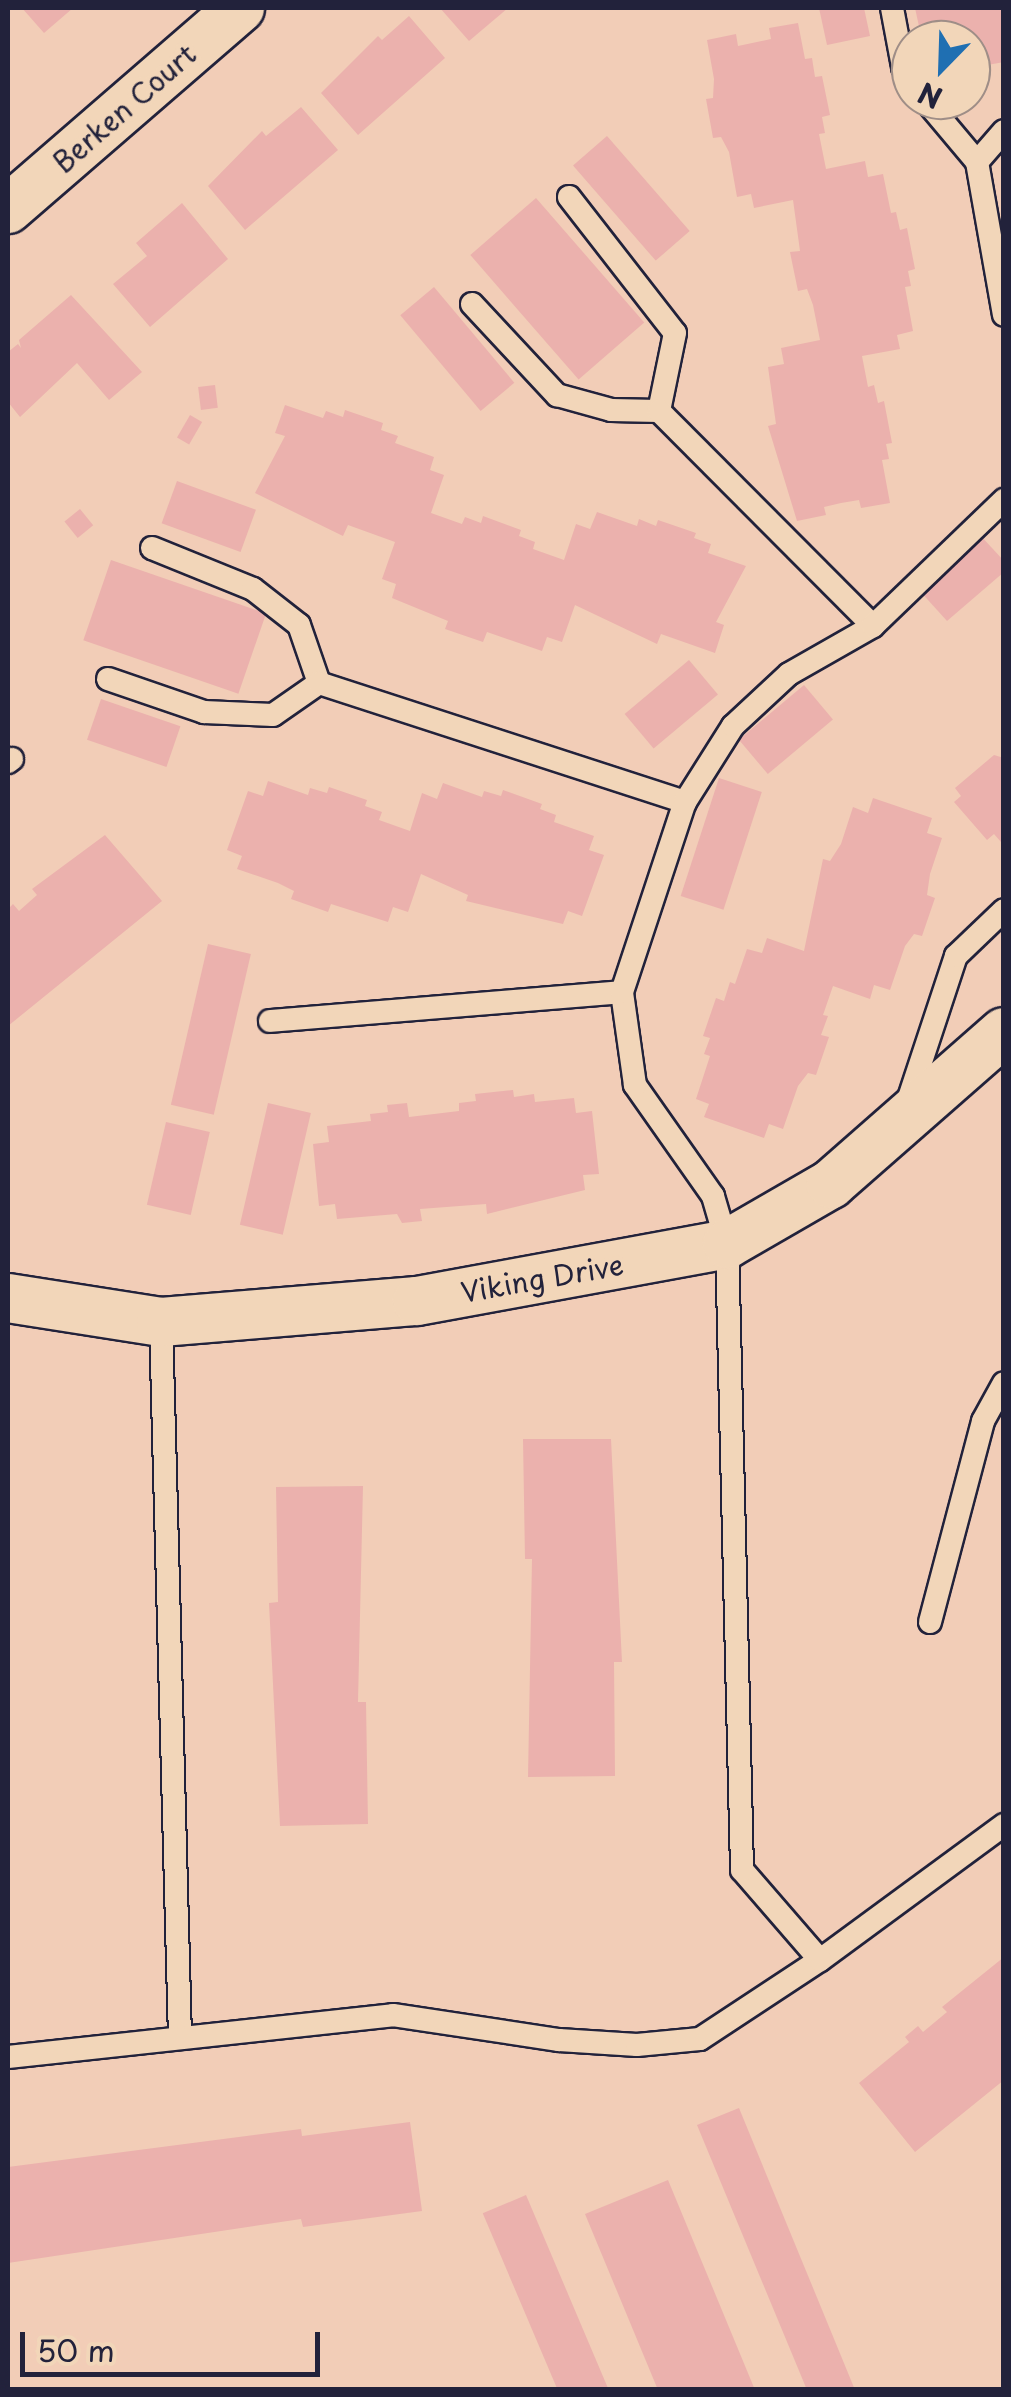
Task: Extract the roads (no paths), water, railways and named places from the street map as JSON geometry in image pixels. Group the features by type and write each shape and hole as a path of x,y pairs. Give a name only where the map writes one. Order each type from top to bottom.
{"street":[{"name":"Berken Court","path":"14,191 240,8"},
{"name":"Viking Drive","path":"8,1298 161,1322 417,1301 728,1244 831,1184 1004,1032"}],"lane":[{"path":"941,120 976,162 1004,315"},
{"path":"976,162 1004,131"},
{"path":"568,196 674,333 659,411"},
{"path":"472,304 557,395 612,410 659,411 873,626"},
{"path":"820,1960 742,1870 728,1244 714,1196 635,1085 622,992 684,802 733,726 789,674 873,626 1004,500"},
{"path":"152,548 253,589 299,625 319,683"},
{"path":"108,679 204,712 273,716 319,683"},
{"path":"319,683 684,802"},
{"path":"902,1121 956,956 1004,910"},
{"path":"270,1022 622,992"},
{"path":"161,1322 180,2037"},
{"path":"930,1622 983,1422 1004,1383"},
{"path":"8,2057 393,2015 558,2040 637,2045 700,2039 820,1960 1004,1825"}]}
